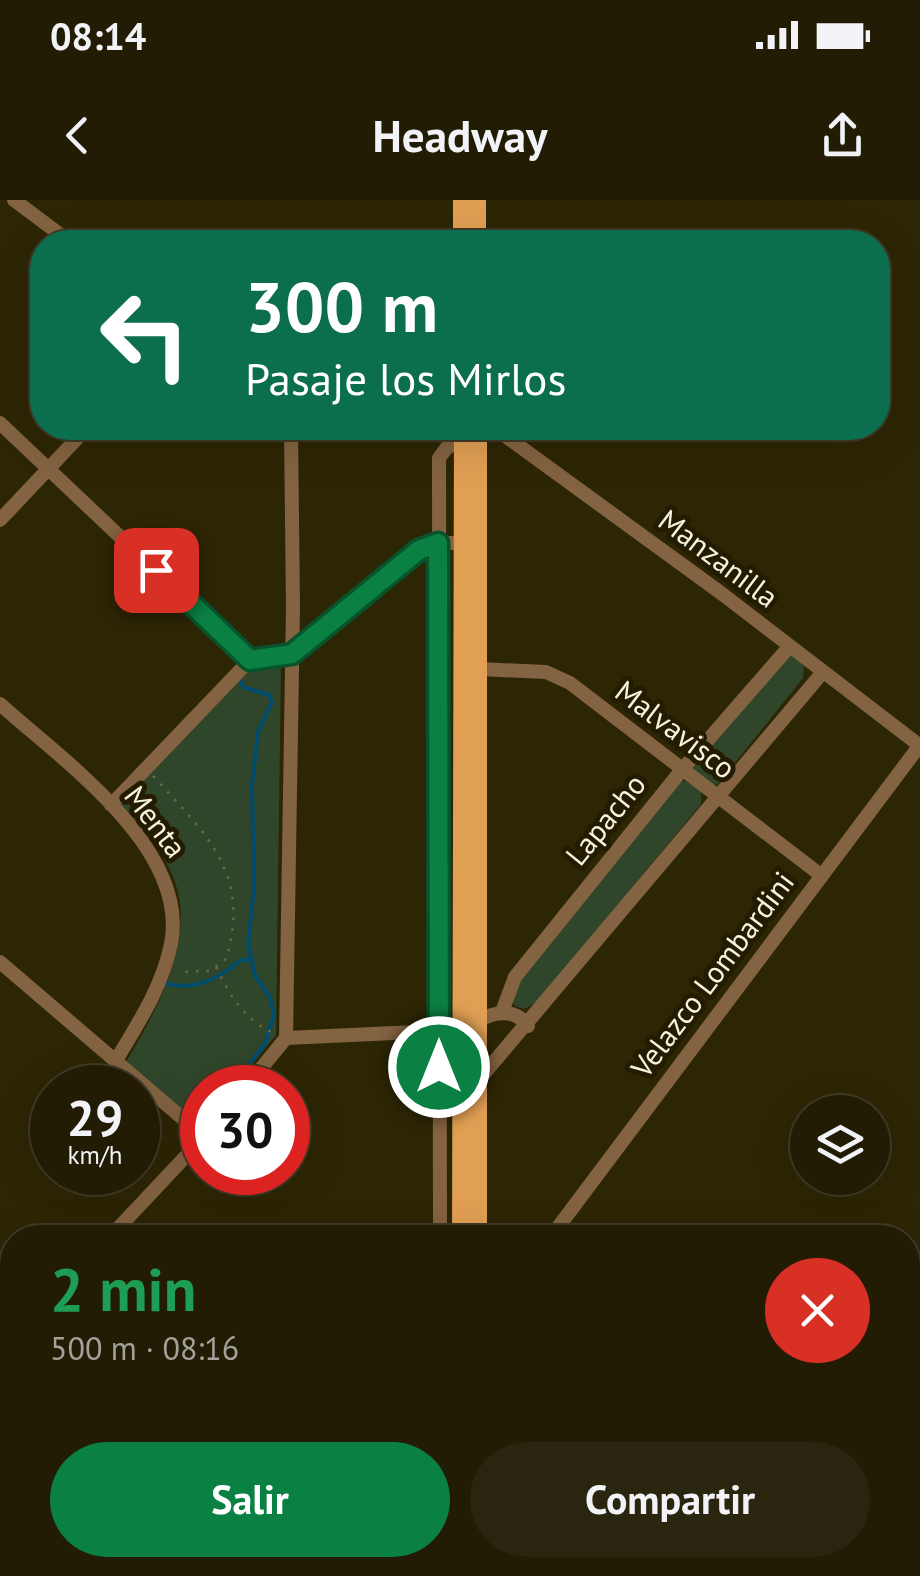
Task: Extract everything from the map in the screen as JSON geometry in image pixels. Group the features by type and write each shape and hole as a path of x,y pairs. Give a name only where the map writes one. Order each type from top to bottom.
{"main road":[{"path":"462,200 462,230"},
{"path":"477,200 478,230"},
{"path":"463,440 468,1026 477,1082 478,1225"},
{"path":"461,1225 478,669 479,440"}],"street":[{"path":"14,200 54,230"},
{"path":"0,423 250,660"},
{"path":"0,520 75,440"},
{"path":"261,1065 281,1036 292,654 291,440"},
{"path":"440,1225 439,458 457,440"},
{"name":"Manzanilla","path":"511,440 920,745"},
{"path":"111,805 250,660 292,654 419,550 438,543 463,543"},
{"name":"Lapacho","path":"502,1012 515,977 681,771 788,647"},
{"name":"Malvavisco","path":"478,669 558,676 822,876"},
{"path":"477,1082 823,672"},
{"name":"Menta","path":"0,704 111,805 154,857 165,878 174,924 162,970 152,1000 115,1062"},
{"name":"Velazco Lombardini","path":"560,1225 920,745"},
{"path":"0,962 180,1118"},
{"path":"281,1036 438,1033 502,1012 514,1012 528,1026"},
{"path":"120,1225 180,1161"}],"path":[{"path":"146,768 199,826 229,873 231,942 226,959 216,968 190,973 162,970"},
{"path":"216,968 230,996 264,1028 281,1036"}],"green space":[{"path":"790,654 804,665 803,678 718,784 692,770"},
{"path":"281,664 276,1035 252,1065 180,1065 180,1107 160,1091 160,1065 126,1062 163,993 179,942 181,916 178,891 168,866 120,805 252,668"},
{"path":"686,781 701,792 701,804 537,1002 524,1009 515,1006 512,1000 517,982 679,782"}],"waterway":[{"path":"238,677 243,687 269,695 272,702 258,732 252,784 254,887 248,944 255,976 270,998 274,1014 265,1044 248,1065"},
{"path":"163,983 195,985 241,960 250,960"}],"route":[{"path":"156,570 250,660 292,654 419,550 438,543 439,1067"}]}
